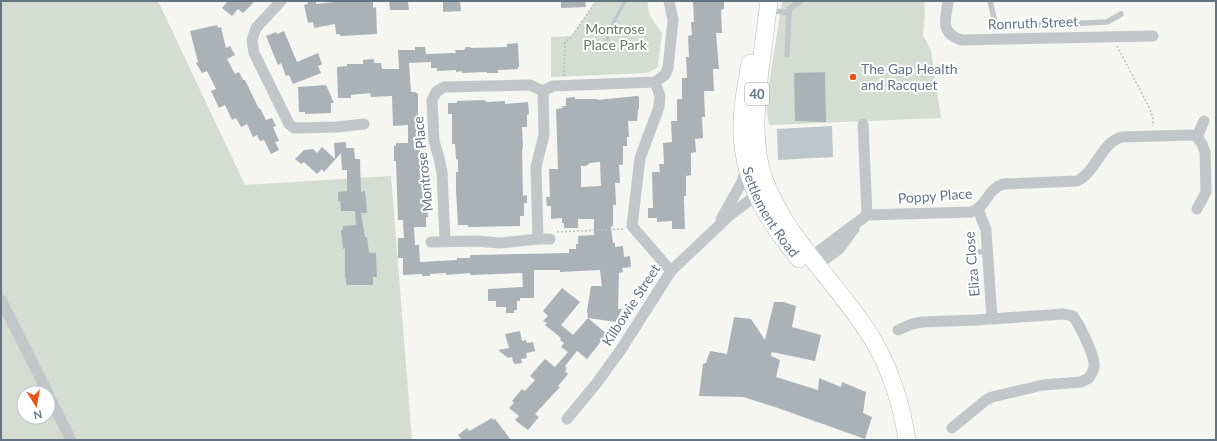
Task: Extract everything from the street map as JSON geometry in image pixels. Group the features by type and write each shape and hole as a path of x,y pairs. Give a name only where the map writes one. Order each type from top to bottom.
{"main road":[{"name":"Settlement Road","path":"766,4 743,110 742,133 747,166 762,191 778,210 786,233 811,263 894,390 902,411 907,440"},
{"name":"Settlement Road","path":"762,191 762,173 758,152 755,115 766,4"}],"street":[{"path":"281,1 256,28 252,40 254,53 290,124 294,128 336,127 364,124"},
{"path":"538,236 536,168 544,135 543,91 550,87 655,82 665,75 668,68 673,20 669,1"},
{"name":"Ronruth Street","path":"948,1 945,26 949,34 961,40 1153,36"},
{"path":"655,82 660,96 659,107 640,158 632,226 671,272"},
{"name":"Montrose Place","path":"445,241 442,172 440,158 434,141 433,130 432,100 436,92 444,87 530,85 543,91"},
{"path":"1197,209 1206,192 1205,152 1202,144 1197,138 1204,121"},
{"path":"811,263 864,218 863,124"},
{"name":"Poppy Place","path":"864,218 971,212 978,209 996,186 1003,184 1076,181 1082,178 1088,173 1114,139 1154,135 1192,135 1197,138"},
{"path":"716,228 742,182 747,166"},
{"name":"Kilbowie Street","path":"567,419 596,384 620,351 671,272 716,228 762,191"},
{"name":"Eliza Close","path":"978,209 986,230 982,252 992,318"},
{"path":"432,242 500,242 515,241 538,236 550,239"},
{"path":"1,300 44,385"},
{"path":"898,330 912,324 922,322 1064,314 1073,316 1079,324 1094,363 1094,370 1089,378 1085,381 1043,385 992,397 986,400 952,428"},
{"path":"56,409 71,440"}],"lane":[{"path":"787,55 790,8 801,1"},
{"path":"990,1 995,22 1000,25 1015,26 1107,22 1121,14"},
{"path":"766,4 789,12"}],"path":[{"path":"564,86 565,42 572,36 596,1"},
{"path":"1111,36 1151,112 1154,135"},
{"path":"538,236 619,230 632,226"}],"green space":[{"path":"1,1 158,1 245,185 391,176 412,440 1,440"},
{"name":"Montrose Place Park","path":"596,1 648,1 648,10 662,33 658,67 648,73 551,77 551,37 572,36"},
{"name":"The Gap Health and Racquet","path":"782,1 924,1 925,13 923,35 931,51 941,118 769,125 766,104"}],"shaded area":[{"path":"832,126 833,157 778,160 777,129"}],"building":[{"path":"228,1 255,1 243,13 238,9 232,16 222,8"},
{"path":"307,1 316,1 316,4 343,1 373,1 373,8 376,7 377,34 341,36 336,34 335,24 314,28 313,22 308,23 304,5 308,4"},
{"path":"389,1 408,1 409,10 390,10"},
{"path":"443,1 460,1 461,11 443,12"},
{"path":"561,1 585,1 586,7 561,8"},
{"path":"693,1 724,1 724,9 721,10 722,33 716,33 719,69 713,69 714,91 704,91 705,117 702,117 703,138 695,139 696,152 691,153 691,175 686,176 686,196 684,196 685,229 672,229 672,221 657,222 657,218 648,218 648,208 653,208 652,172 660,172 659,164 664,164 663,143 672,142 671,121 677,121 677,99 682,99 682,78 687,78 686,57 689,57 688,36 692,35 691,22 694,22"},
{"path":"217,25 218,28 221,27 226,48 230,46 235,55 227,59 235,74 239,72 243,80 245,80 266,120 272,118 276,126 273,127 279,141 275,142 279,150 271,154 264,140 260,141 257,135 253,137 247,124 241,127 236,118 232,120 225,105 219,108 211,91 216,89 207,71 202,73 196,63 198,62 190,31"},
{"path":"284,31 297,62 318,53 322,64 318,66 321,73 293,84 289,75 286,76 281,63 278,65 266,36"},
{"path":"518,43 518,69 498,70 498,73 462,73 462,71 456,72 456,70 437,71 437,68 431,68 431,62 409,63 411,92 418,94 418,133 423,185 430,185 430,204 427,204 428,217 426,217 426,227 414,227 415,245 419,245 420,262 457,260 457,258 470,258 471,255 569,253 569,249 576,249 576,244 578,244 578,236 594,235 594,219 578,219 578,228 564,228 562,218 551,219 551,206 547,206 546,197 550,197 549,169 558,169 556,109 566,106 566,98 575,97 575,99 597,100 637,96 639,97 639,109 637,121 628,121 629,137 627,137 627,146 623,146 623,165 619,165 620,183 615,183 616,205 613,205 613,226 611,227 613,243 615,243 615,247 623,246 624,257 630,256 631,267 622,268 623,272 619,273 618,309 622,309 616,322 588,318 587,311 591,286 602,286 600,270 560,272 560,270 534,270 534,298 520,298 520,301 517,301 517,310 514,310 514,313 506,313 506,307 496,307 496,301 488,301 488,289 523,287 522,273 470,275 470,273 446,275 446,273 430,274 430,276 422,276 422,274 403,275 403,258 398,258 398,238 404,238 403,220 398,220 394,146 396,146 396,143 408,143 408,125 393,126 392,96 371,97 370,93 351,95 351,98 338,98 337,67 347,66 347,64 363,64 363,60 374,59 374,63 381,63 382,69 399,69 398,50 415,50 415,47 425,47 426,54 456,53 455,50 464,50 466,47 507,47 507,44","holes":["600,162 601,186 581,187 581,166"]},
{"path":"825,72 826,122 795,121 794,73"},
{"path":"326,85 334,103 331,103 331,113 305,114 305,112 299,112 298,87"},
{"path":"485,100 486,102 505,101 505,104 528,102 529,114 527,115 527,127 522,127 523,196 527,195 527,203 524,203 524,216 520,216 520,226 468,227 468,225 458,225 456,172 458,172 458,160 456,159 455,144 452,144 452,114 448,114 448,103 457,103 457,101"},
{"path":"346,142 346,148 354,148 355,159 360,159 361,192 365,191 367,213 361,213 365,237 367,237 369,253 376,253 377,277 373,277 373,285 346,285 345,248 343,249 341,230 343,230 343,226 356,225 355,211 341,211 340,201 338,201 338,192 347,191 347,170 342,170 341,153 324,172 322,169 317,174 304,162 301,164 295,159 304,150 313,149 317,153 322,147 335,159 334,143"},
{"path":"562,288 580,302 561,325 573,335 588,318 607,334 587,359 577,351 565,366 567,368 565,371 568,374 558,386 560,387 535,414 539,417 528,430 515,420 519,416 509,408 514,403 512,401 522,389 525,391 535,380 530,376 545,359 555,367 568,352 561,347 564,343 560,340 561,338 545,325 547,323 543,321 548,316 543,311"},
{"path":"774,302 784,302 796,306 792,327 821,335 815,361 772,352 771,356 780,360 776,377 818,390 819,378 841,387 842,382 866,392 863,413 872,417 865,439 743,397 699,396 703,364 706,363 710,351 727,354 734,317 751,319 765,340"},
{"path":"520,331 522,341 526,340 527,343 533,342 535,351 526,353 527,358 521,359 522,363 515,364 512,357 508,358 498,350 509,348 505,334"},
{"path":"492,418 493,420 495,419 511,440 462,440 458,435 467,428 469,431"}],"waterway":[{"path":"606,52 608,33 625,1"}],"place":[{"name":"The Gap Health and Racquet","path":"853,77"}]}
